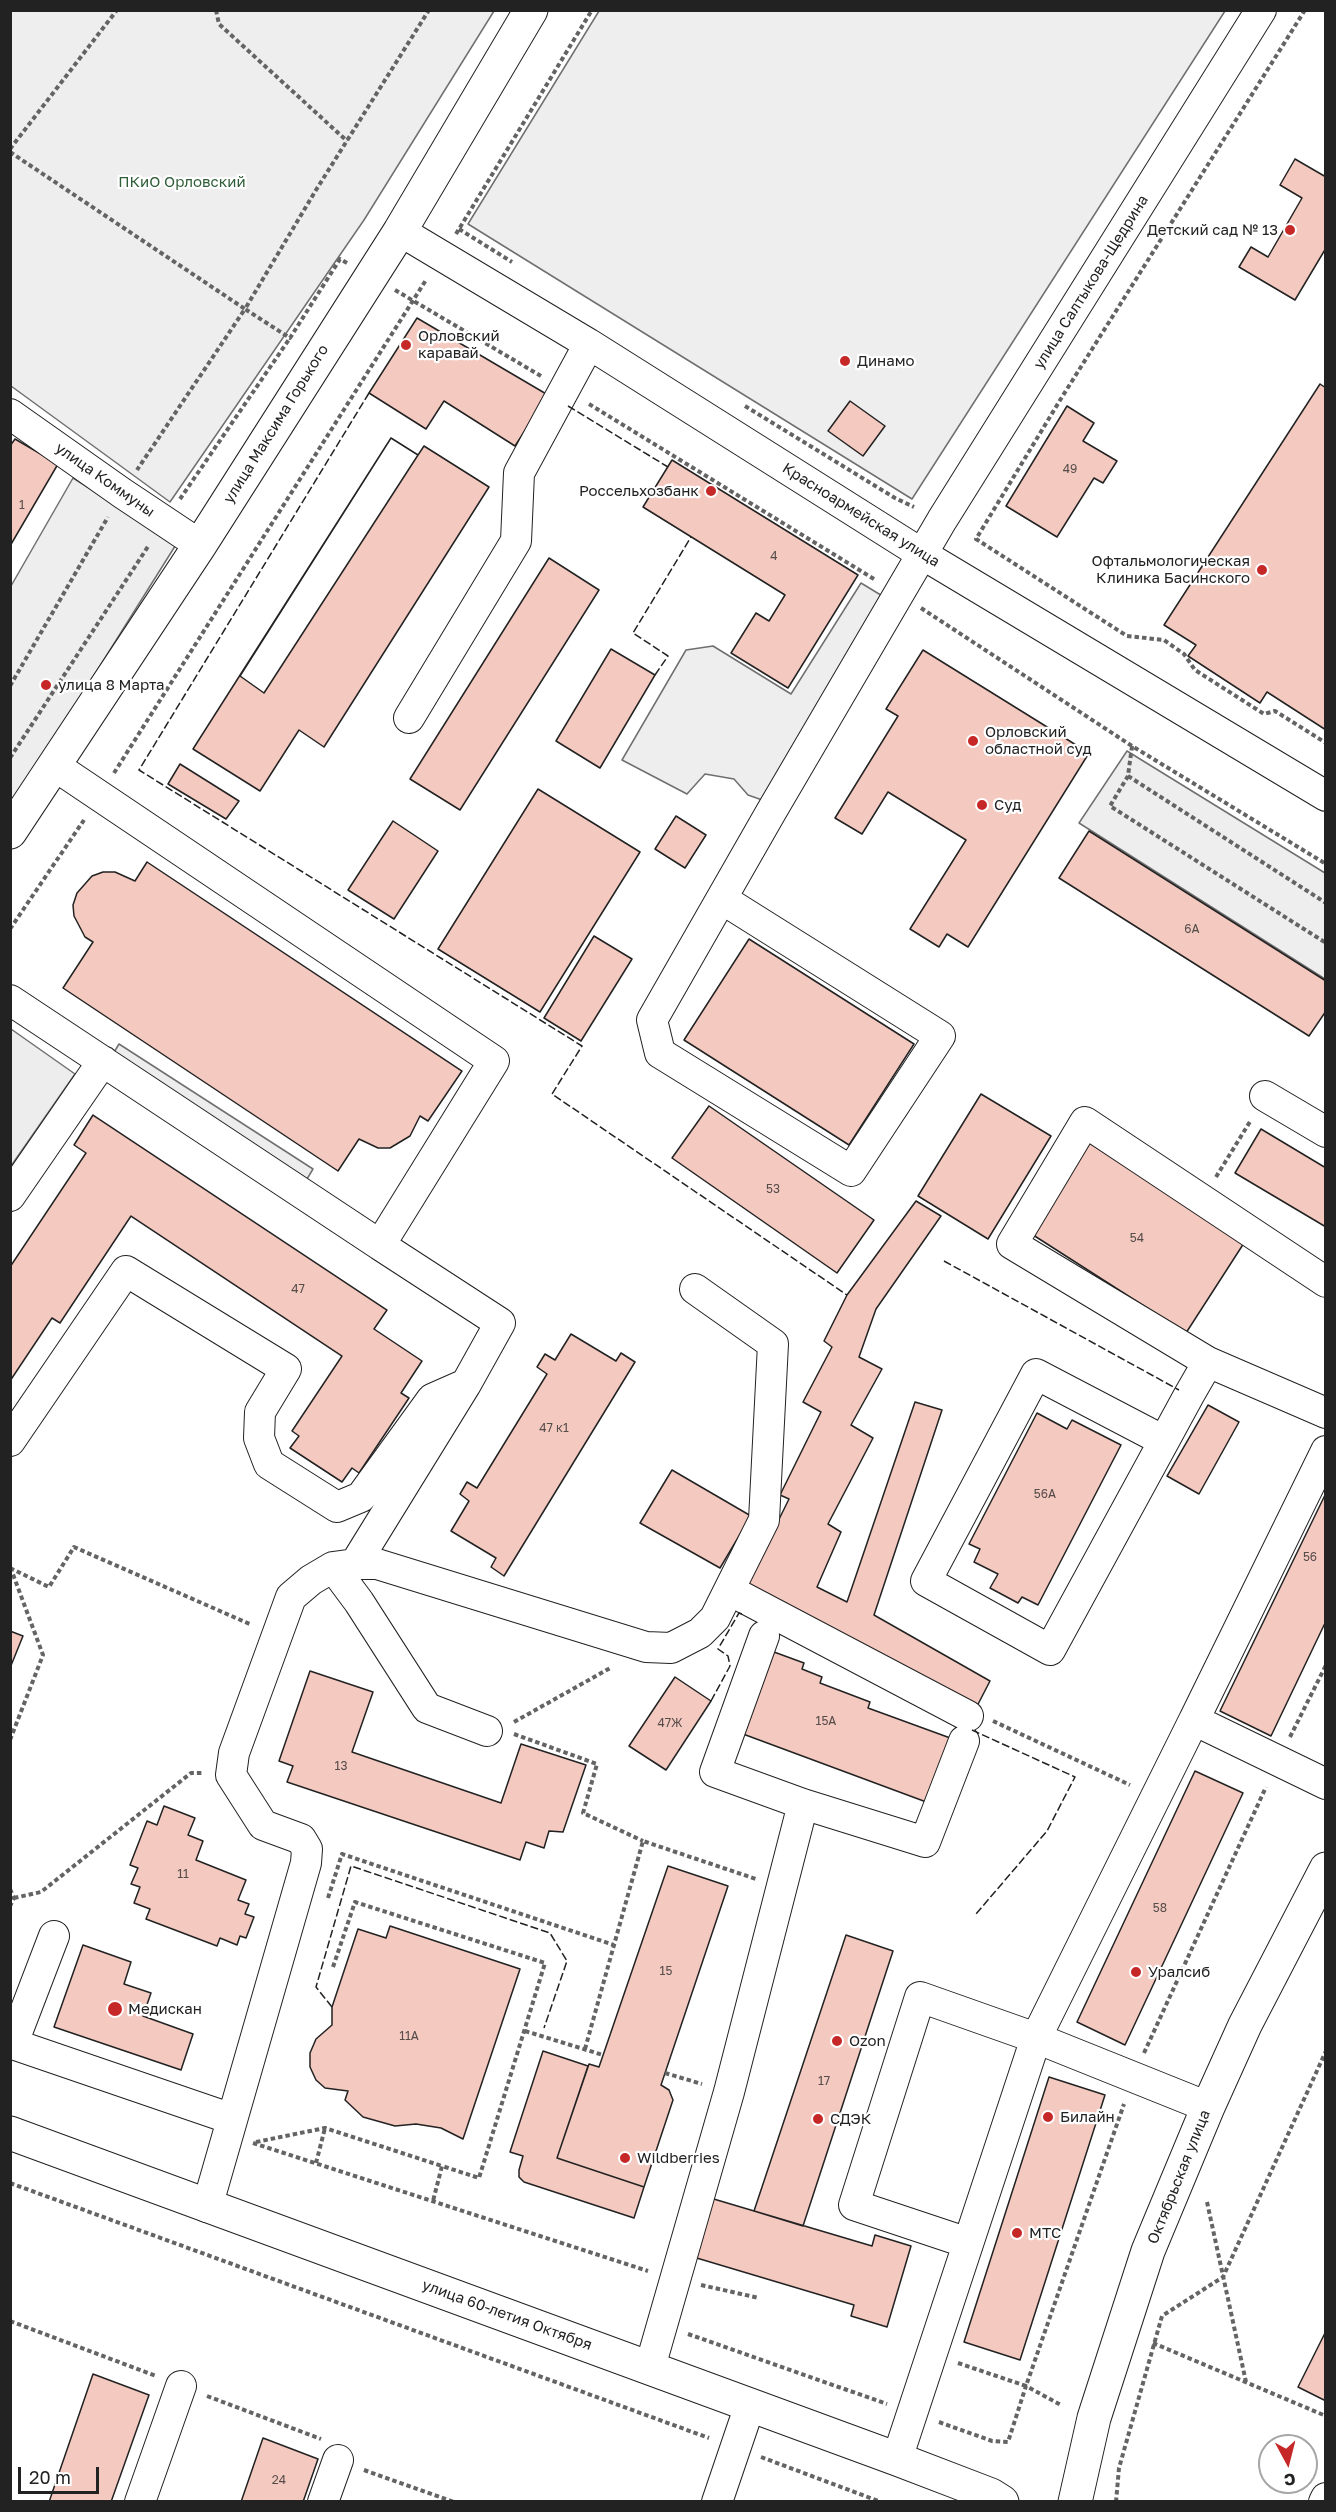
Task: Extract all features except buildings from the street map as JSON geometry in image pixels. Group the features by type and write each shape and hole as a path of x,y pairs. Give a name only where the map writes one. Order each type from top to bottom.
{"main road":[{"name":"улица Максима Горького","path":"10,832 200,545 369,276 400,231 531,10"},
{"name":"Октябрьская улица","path":"1076,2502 1094,2418 1148,2251 1245,2025 1326,1869"},
{"name":"улица 60-летия Октября","path":"10,2133 650,2367 991,2495 1002,2502"}],"street":[{"name":"улица Салтыкова-Щедрина","path":"722,899 940,1035 851,1171 660,1053 652,1020 898,593 1261,10"},
{"name":"Красноармейская улица","path":"400,231 589,344 922,554 1326,796"},
{"path":"410,718 516,541 519,473 589,344"},
{"name":"улица Коммуны","path":"10,414 200,545"},
{"path":"55,766 494,1061 380,1245"},
{"path":"10,1000 500,1323 466,1384 344,1565"},
{"path":"10,1196 103,1061"},
{"path":"1265,1096 1326,1132"},
{"path":"1326,1282 1085,1122 1012,1244 1208,1362 1326,1413"},
{"path":"10,1441 126,1271 286,1369 260,1412 259,1438 269,1464 337,1507 362,1497 432,1399 466,1384"},
{"path":"207,2206 242,2132 306,1863 307,1849 301,1839 263,1825 231,1774 234,1753 291,1597 311,1580 344,1565 377,1564 646,1647 671,1648 700,1634 714,1618 764,1520 773,1344 695,1289"},
{"path":"1164,1441 1036,1374 926,1581 1050,1650 1208,1362"},
{"path":"897,2459 1036,2038 1326,1451"},
{"path":"344,1565 359,1602 427,1708 494,1730"},
{"path":"729,1590 966,1729 926,1842 803,1804 715,1772 764,1636"},
{"path":"1194,1720 1326,1784"},
{"path":"650,2367 729,2092 803,1804"},
{"path":"54,1936 12,2043 242,2132"},
{"path":"968,2243 854,2205 920,1997 1036,2038 1208,2107"},
{"path":"140,2502 181,2386"},
{"path":"717,2502 750,2405"},
{"path":"323,2502 338,2460"}],"path":[{"path":"117,10 10,151 290,338 340,259 565,390 898,593 1132,746 1326,864"},
{"path":"216,10 219,24 347,141"},
{"path":"10,686 122,493 245,309 429,10"},
{"path":"10,929 100,796 442,256 592,10"},
{"path":"1305,10 1068,387 976,539 1126,636 1164,640 1184,654 1195,670 1264,714 1275,711 1326,743"},
{"path":"1132,746 1128,777 1110,806 1326,943"},
{"path":"1128,777 1326,903"},
{"path":"1202,1200 1265,1096"},
{"path":"10,1568 49,1587 74,1547 277,1636"},
{"path":"10,1568 43,1655 10,1740"},
{"path":"494,1730 646,1647"},
{"path":"663,2325 992,2441 1008,2442 1134,2076 1278,1761 1326,1665"},
{"path":"966,1729 1000,1722 1155,1797"},
{"path":"494,1730 597,1764 583,1813 643,1841 781,1887"},
{"path":"14,1898 41,1892 191,1773 231,1774"},
{"path":"585,2049 643,1841"},
{"path":"325,1909 342,1854 614,1945"},
{"path":"10,1889 14,1898"},
{"path":"10,1906 14,1898"},
{"path":"242,2132 325,2128 479,2178 545,1963 355,1902 333,1966"},
{"path":"525,2031 603,2055"},
{"path":"1116,2502 1119,2468 1162,2316 1223,2277 1326,2051"},
{"path":"665,2073 729,2092"},
{"path":"316,2163 325,2128"},
{"path":"242,2132 316,2163 676,2280 759,2298"},
{"path":"433,2201 442,2166"},
{"path":"10,2182 881,2502"},
{"path":"1207,2202 1246,2382"},
{"path":"1153,2343 1326,2416"},
{"path":"933,2354 1026,2386 1061,2405"},
{"path":"338,2460 454,2502"}],"green space":[{"name":"ПКиО Орловский","path":"11,10 494,11 364,220 170,502 11,386"},
{"name":"Динамо","path":"599,11 1225,11 912,499 468,224"},
{"path":"73,478 177,543 11,808 11,586"},
{"path":"861,583 884,597 765,801 748,795 734,779 705,774 687,794 622,760 686,650 713,646 791,694"},
{"path":"1127,751 1325,873 1325,979 1079,823"}],"shaded area":[{"path":"11,1029 75,1074 11,1166"},
{"path":"119,1044 313,1169 304,1184 110,1059"}],"fence":[{"path":"369,393 139,770 582,1046 552,1094 847,1295"},
{"path":"568,406 668,467"},
{"path":"655,675 668,656 633,633 691,537"},
{"path":"944,1261 1179,1390"},
{"path":"711,1701 730,1666 728,1656 718,1649 739,1613 742,1614"},
{"path":"972,1730 1075,1777 1047,1831 976,1914"},
{"path":"332,2007 316,1987 351,1866 550,1933 567,1961 544,2028"}],"place":[{"name":"Детский сад № 13","path":"1290,230"},
{"name":"Орловский каравай","path":"406,345"},
{"name":"Динамо","path":"845,361"},
{"name":"Россельхозбанк","path":"711,491"},
{"name":"Офтальмологическая Клиника Басинского","path":"1262,570"},
{"name":"улица 8 Марта","path":"46,685"},
{"name":"Орловский областной суд","path":"973,741"},
{"name":"Суд","path":"982,805"},
{"name":"Уралсиб","path":"1136,1972"},
{"name":"Медискан","path":"115,2009"},
{"name":"Ozon","path":"837,2041"},
{"name":"Билайн","path":"1048,2117"},
{"name":"СДЭК","path":"818,2119"},
{"name":"Wildberries","path":"625,2158"},
{"name":"МТС","path":"1017,2233"}]}
